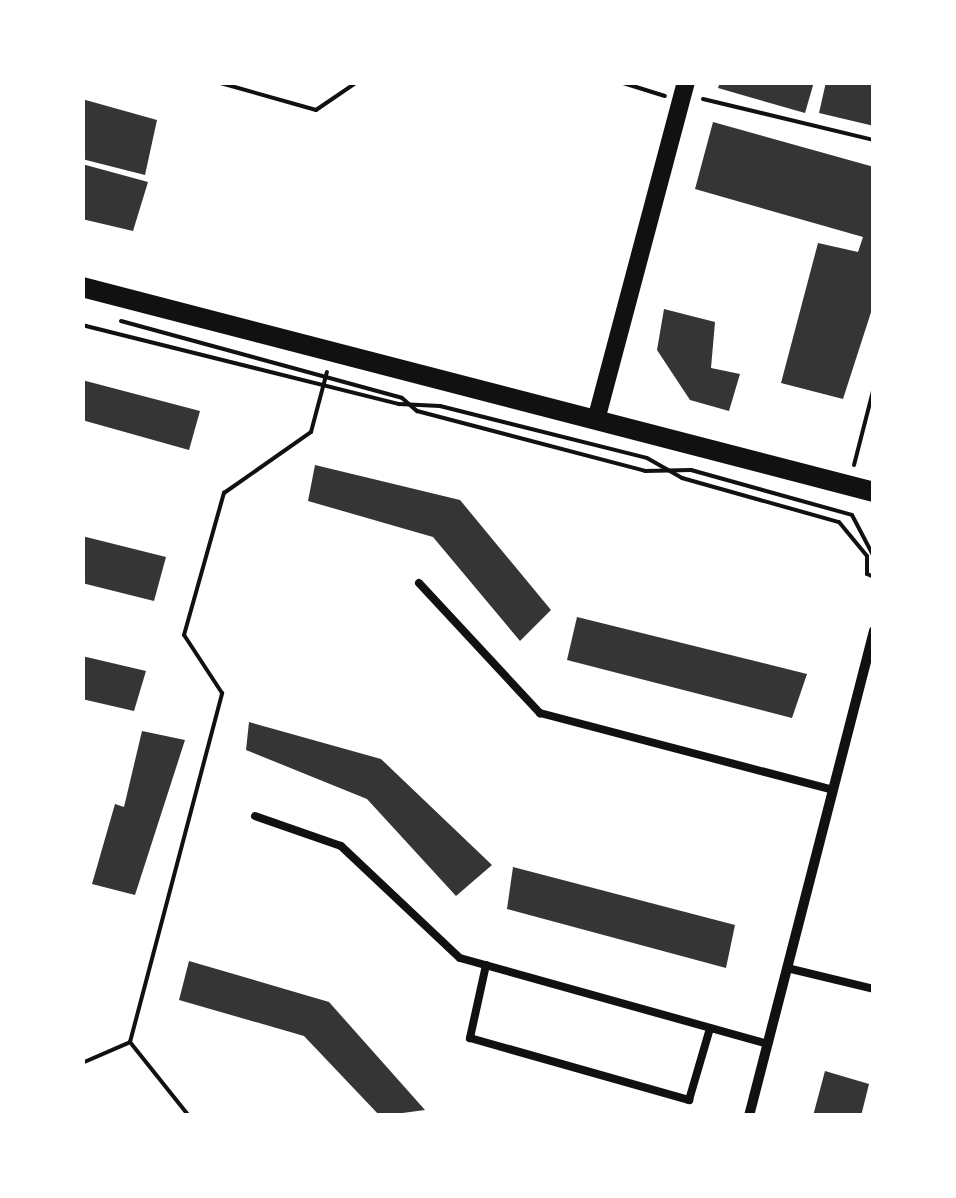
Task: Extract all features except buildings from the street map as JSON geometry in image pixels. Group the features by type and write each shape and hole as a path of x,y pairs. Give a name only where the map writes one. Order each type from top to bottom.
{"main road":[{"path":"82,287 874,492"}],"street":[{"path":"596,420 684,92"},
{"path":"749,1116 874,631"}],"lane":[{"path":"419,583 540,713 832,790"},
{"path":"860,682 874,684"},
{"path":"255,816 341,846 460,958 768,1044"},
{"path":"486,965 470,1038 689,1100 710,1028"},
{"path":"787,968 874,989"}],"path":[{"path":"217,82 316,110 357,82"},
{"path":"620,82 684,92 874,140"},
{"path":"120,321 646,471 690,470 852,515 874,557"},
{"path":"82,325 323,386 647,458 668,470 839,522 867,556 866,574 874,576"},
{"path":"130,1042 222,693 184,635 224,493 311,432 332,352"},
{"path":"848,486 874,388"},
{"path":"82,1063 130,1042"},
{"path":"130,1042 189,1116"}]}
